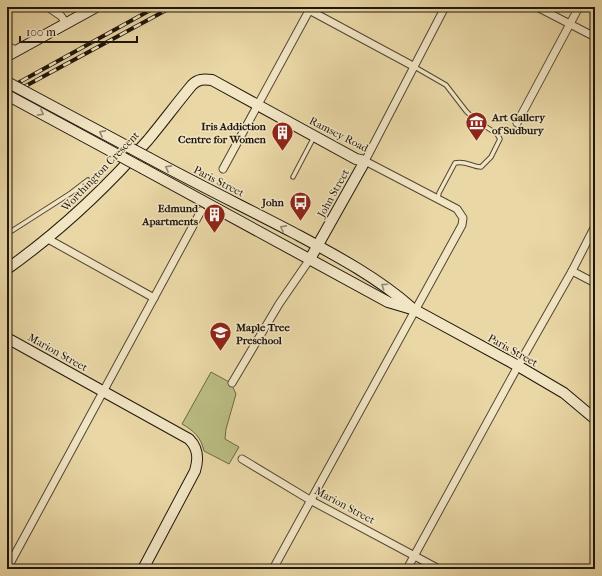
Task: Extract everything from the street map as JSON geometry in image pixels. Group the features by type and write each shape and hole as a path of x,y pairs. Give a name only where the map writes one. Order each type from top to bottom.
{"main road":[{"path":"7,56 96,7"},
{"name":"Ramsey Road","path":"199,80 212,80 356,159 365,161"},
{"name":"Worthington Crescent","path":"7,269 48,239 118,173 147,141 192,85 199,80"},
{"name":"Paris Street","path":"7,82 318,246 370,276 397,294 415,310"},
{"name":"Paris Street","path":"7,95 388,302 415,310 518,366 564,392 595,419"},
{"name":"John Street","path":"310,260 365,161"},
{"name":"Marion Street","path":"7,338 189,438 194,444 197,452 198,463 142,569"}],"street":[{"path":"48,7 61,16 66,23"},
{"name":"John Street","path":"365,161 445,7"},
{"path":"537,7 595,37"},
{"path":"517,123 579,7"},
{"path":"222,169 310,8 413,66"},
{"path":"7,46 18,51"},
{"name":"Ramsey Road","path":"365,161 457,210 463,218 462,225 415,310"},
{"path":"7,569 201,211"},
{"path":"407,569 518,366 572,271 595,226"},
{"path":"48,239 154,298"},
{"name":"John Street","path":"232,383 279,304 310,260"},
{"path":"572,271 595,283"},
{"path":"273,569 415,310"},
{"name":"Marion Street","path":"242,459 310,500 439,569"}],"lane":[{"path":"413,66 422,73 434,77 446,85 474,119 497,134 500,139 490,157 481,167 460,162 455,163 439,193 438,199"},
{"path":"293,177 315,136"},
{"path":"7,234 71,193 88,180"}],"green space":[{"path":"211,372 231,383 236,394 226,429 225,439 239,447 229,464 204,451 201,442 196,435 182,424"}],"railway":[{"path":"7,89 156,7"},
{"path":"7,96 172,7"}],"place":[{"name":"Art Gallery of Sudbury","path":"476,142"},
{"name":"Iris Addiction Centre for Women","path":"282,152"},
{"name":"John","path":"300,222"},
{"name":"Edmund Apartments","path":"214,234"},
{"name":"Maple Tree Preschool","path":"220,352"}]}
